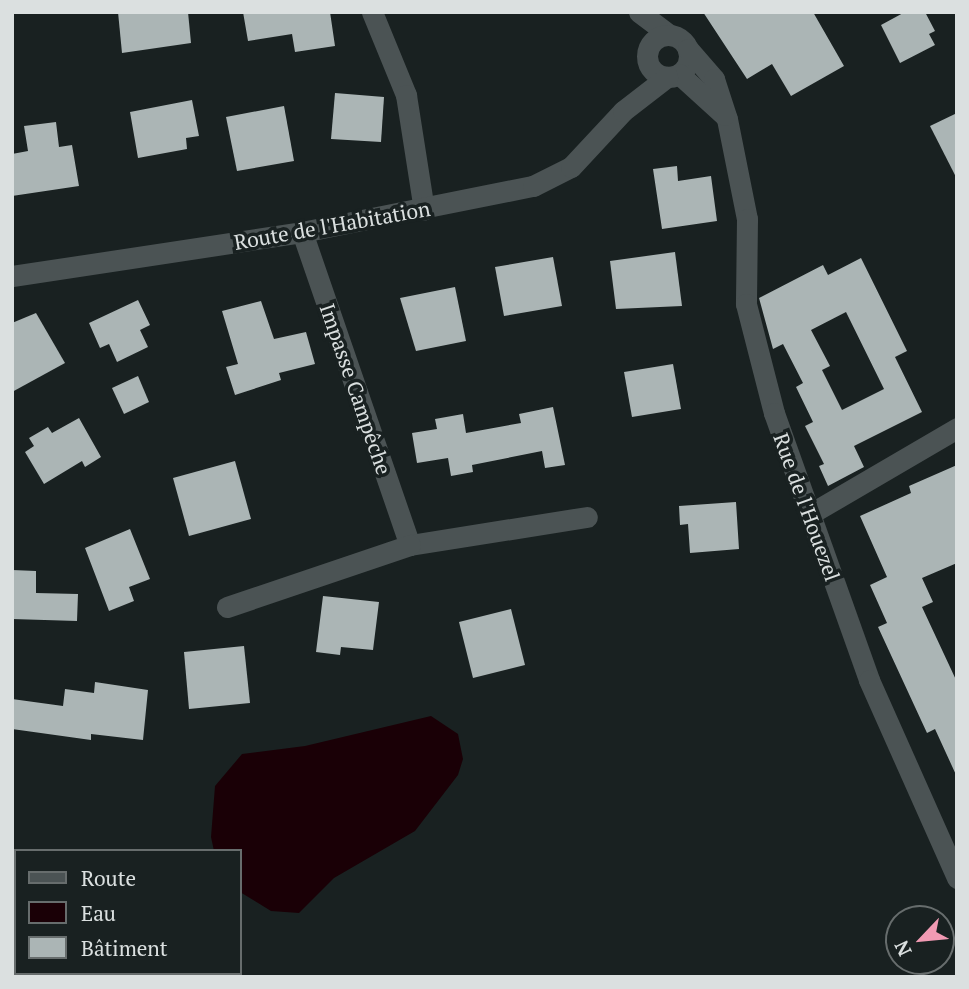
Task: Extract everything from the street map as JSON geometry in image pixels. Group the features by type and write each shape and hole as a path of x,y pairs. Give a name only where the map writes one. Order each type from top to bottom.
{"street":[{"path":"372,12 406,95 424,210"},
{"path":"638,12 661,66 727,119"},
{"name":"Rue de l'Houezel","path":"638,12 688,48 714,79 727,119 747,219 746,304 774,413 869,680 957,878"},
{"name":"Route de l'Habitation","path":"12,276 302,232 424,210 533,186 570,167 623,111 661,66 655,40 669,35"},
{"path":"661,66 689,60 688,48"},
{"name":"Impasse Campêche","path":"302,232 410,545"},
{"path":"810,514 957,428"},
{"path":"227,607 410,545 587,517"}],"water":[{"path":"431,716 458,734 463,759 458,775 415,831 334,878 299,913 271,911 242,893 242,849 214,849 211,837 215,786 242,754 305,746"}],"building":[{"path":"118,12 188,12 191,43 122,53"},
{"path":"243,12 330,12 335,46 295,52 292,34 248,41"},
{"path":"703,12 813,12 844,66 791,96 772,64 747,79"},
{"path":"905,12 925,12 935,31 929,34 935,45 900,63 881,25"},
{"path":"335,93 384,97 381,142 331,139"},
{"path":"192,100 199,136 186,138 187,149 138,158 130,112"},
{"path":"284,106 294,161 237,171 226,117"},
{"path":"957,113 957,179 930,126"},
{"path":"56,122 59,147 72,145 79,186 12,196 12,154 28,151 24,126"},
{"path":"677,166 678,181 711,176 717,221 662,229 653,169"},
{"path":"675,252 682,306 616,309 610,261"},
{"path":"553,257 562,306 504,316 495,267"},
{"path":"861,258 907,351 895,357 922,412 854,446 864,467 828,486 819,466 824,464 805,426 813,422 796,387 803,383 783,344 773,349 759,298 823,265 828,275","holes":["846,312 884,389 842,410 822,370 830,366 811,330"]},
{"path":"455,287 466,341 416,351 400,298"},
{"path":"138,300 150,325 140,330 148,347 117,362 109,344 100,348 89,323"},
{"path":"261,301 274,339 306,332 315,364 279,373 281,380 235,395 226,367 238,364 222,311"},
{"path":"36,313 65,363 12,392 12,323"},
{"path":"673,364 681,409 632,417 624,372"},
{"path":"138,376 149,402 124,414 112,388"},
{"path":"553,407 565,465 545,468 542,451 472,465 473,472 451,476 448,458 417,463 412,433 437,429 435,419 463,414 466,433 521,423 519,414"},
{"path":"79,418 101,457 85,467 82,461 44,484 25,452 34,446 29,438 48,427 52,433"},
{"path":"235,461 251,519 189,536 173,478"},
{"path":"957,465 957,563 922,578 933,602 922,607 957,682 957,777 935,729 927,733 878,627 887,623 870,585 887,577 860,516 911,493 909,486"},
{"path":"736,502 739,549 690,553 688,524 680,525 679,506"},
{"path":"130,529 150,579 129,587 134,601 109,611 85,548"},
{"path":"12,570 36,571 36,593 78,594 77,621 12,619"},
{"path":"323,596 379,602 373,650 341,647 340,655 316,652"},
{"path":"511,609 525,665 473,678 459,622"},
{"path":"244,646 250,703 189,709 184,652"},
{"path":"95,682 148,690 143,740 91,734 91,740 12,729 12,699 63,706 65,689 94,693"}]}
